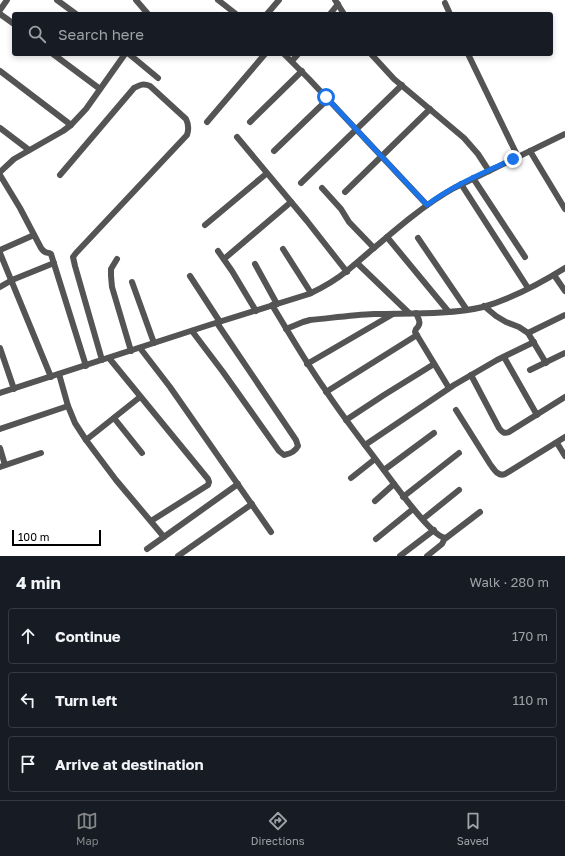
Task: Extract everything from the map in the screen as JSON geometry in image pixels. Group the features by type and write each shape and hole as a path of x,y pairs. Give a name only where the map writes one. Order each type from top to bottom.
{"street":[{"path":"0,10 7,0"},
{"path":"57,0 73,12"},
{"path":"137,0 146,12"},
{"path":"218,0 233,12"},
{"path":"269,12 279,0"},
{"path":"331,12 337,2 343,12"},
{"path":"445,3 449,12"},
{"path":"0,14 12,23"},
{"path":"56,56 100,89"},
{"path":"0,172 14,159 72,125 86,109 124,56"},
{"path":"131,56 158,78"},
{"path":"207,122 263,56"},
{"path":"286,56 427,205"},
{"path":"292,61 296,56"},
{"path":"373,56 402,86 464,138 478,154 489,171"},
{"path":"469,56 518,157"},
{"path":"0,71 72,125"},
{"path":"250,122 302,71"},
{"path":"60,175 134,88 140,85 146,84 150,86 186,119 189,125 187,135 76,252 73,257 102,360"},
{"path":"300,183 402,86"},
{"path":"274,151 328,99"},
{"path":"345,192 430,109"},
{"path":"0,128 29,150"},
{"path":"0,394 311,293 338,279 437,197 565,134"},
{"path":"237,137 347,272"},
{"path":"530,151 565,209"},
{"path":"205,225 266,174"},
{"path":"0,175 20,208 41,248 44,252 51,254 86,366"},
{"path":"474,178 525,257"},
{"path":"462,184 528,288"},
{"path":"322,188 341,209 349,222 374,248"},
{"path":"224,259 291,202"},
{"path":"34,235 0,252 50,377"},
{"path":"388,237 448,311"},
{"path":"418,238 468,310"},
{"path":"283,249 311,293"},
{"path":"218,251 256,310"},
{"path":"117,259 111,269 110,276 131,351"},
{"path":"0,287 12,280 54,263"},
{"path":"357,263 413,313 420,324 416,329 417,335 449,388"},
{"path":"255,264 286,329 326,392 403,497 434,530 445,538"},
{"path":"286,329 310,320 468,310 514,296 565,268"},
{"path":"554,274 565,291"},
{"path":"190,276 218,322 296,440 298,446 293,452 284,455 279,451 192,331"},
{"path":"132,282 154,344"},
{"path":"484,306 496,316 528,333 546,362"},
{"path":"307,364 395,314"},
{"path":"528,333 565,315"},
{"path":"326,392 417,335"},
{"path":"365,445 449,388 534,342"},
{"path":"0,348 14,389"},
{"path":"140,348 170,387 271,532"},
{"path":"530,370 565,353"},
{"path":"504,357 537,415"},
{"path":"109,358 208,478 208,485 151,521"},
{"path":"346,420 434,364"},
{"path":"59,374 68,406 75,423 116,480 164,537"},
{"path":"471,375 502,432 506,433 565,397"},
{"path":"86,440 140,397"},
{"path":"0,429 68,406"},
{"path":"456,410 490,464 496,472 503,475 565,437"},
{"path":"114,418 142,453"},
{"path":"384,470 434,434"},
{"path":"557,442 565,456"},
{"path":"0,448 3,466 41,453"},
{"path":"403,497 459,453"},
{"path":"351,478 375,459"},
{"path":"147,549 238,484"},
{"path":"375,501 394,484"},
{"path":"423,519 460,490"},
{"path":"178,556 252,504"},
{"path":"376,539 413,509"},
{"path":"427,556 442,544 445,538 480,512"},
{"path":"400,556 434,530"}],"route":[{"path":"326,97 427,205 437,197 513,159"}]}
